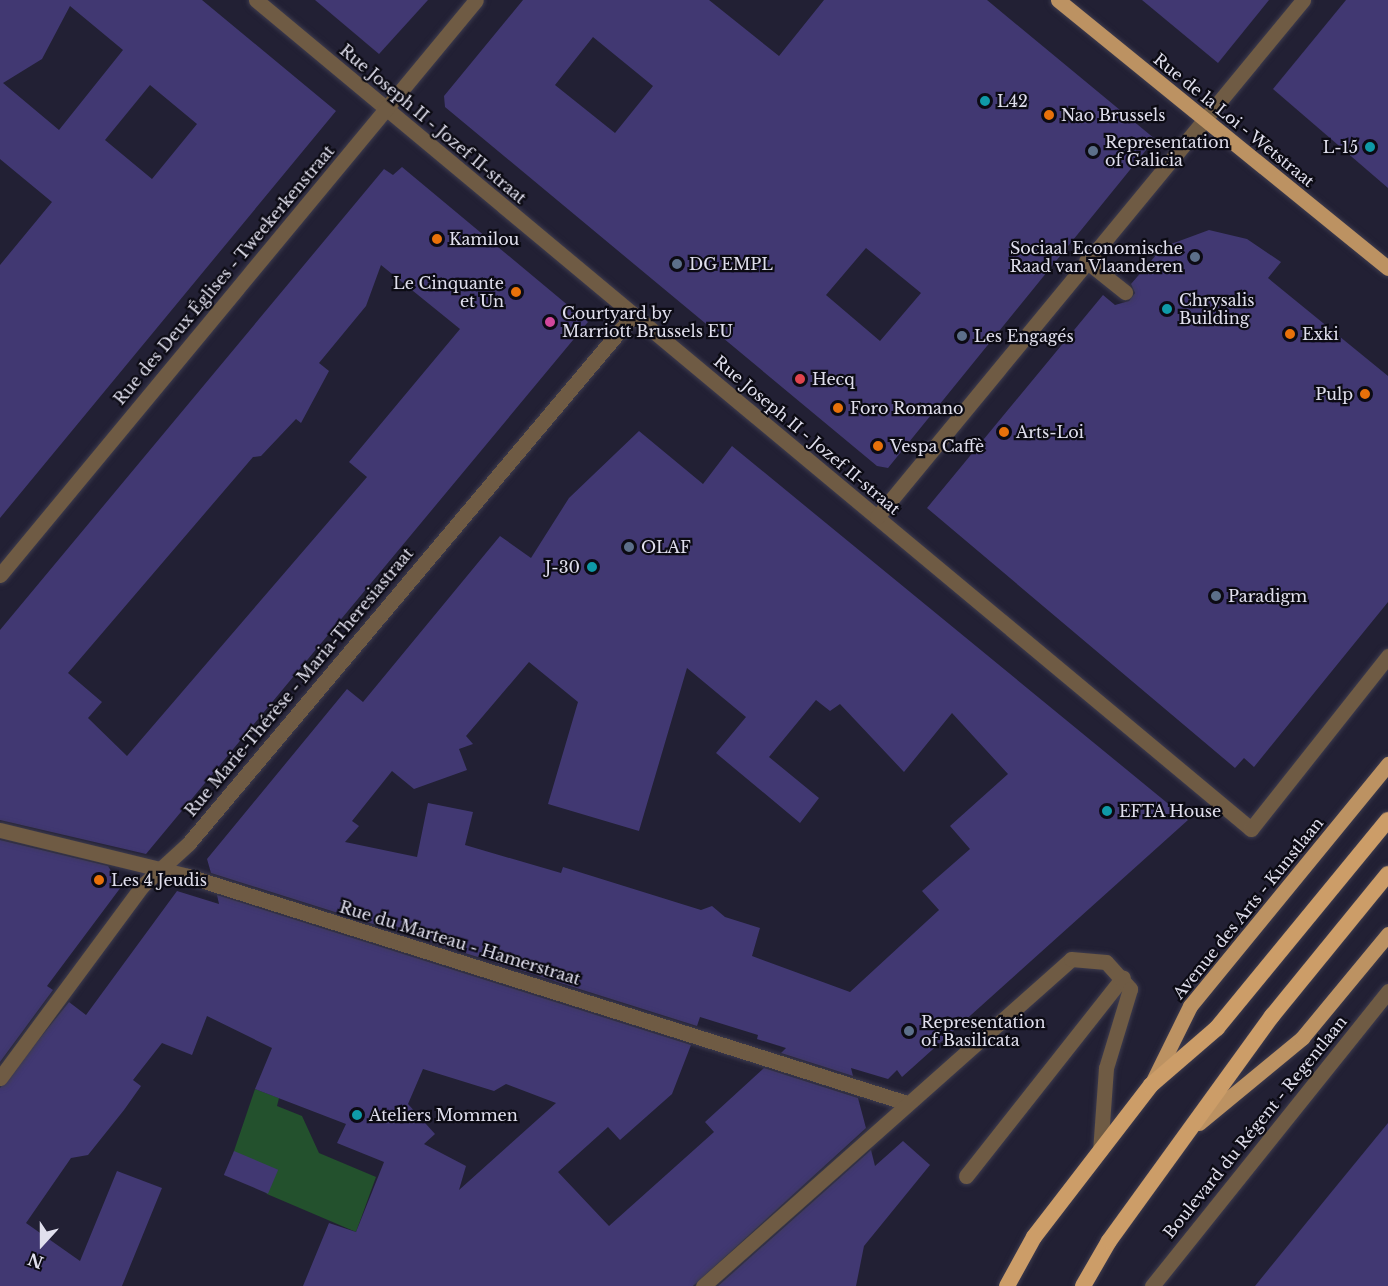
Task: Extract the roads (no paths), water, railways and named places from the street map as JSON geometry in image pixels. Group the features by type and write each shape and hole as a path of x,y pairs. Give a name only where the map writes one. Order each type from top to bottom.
{"highway":[{"path":"1007,1286 1034,1237 1151,1085 1217,1029 1388,820"},
{"path":"1083,1286 1109,1241 1199,1124 1272,1016 1388,874"}],"main road":[{"name":"Rue de la Loi - Wetstraat","path":"1058,0 1388,268"},
{"name":"Avenue des Arts - Kunstlaan","path":"1151,1085 1190,1006 1388,764"},
{"name":"Boulevard du Régent - Regentlaan","path":"1199,1124 1302,1038 1388,934"}],"street":[{"name":"Rue Joseph II - Jozef II-straat","path":"256,0 1251,829 1388,657"},
{"name":"Rue des Deux Églises - Tweekerkenstraat","path":"0,574 476,0"},
{"path":"877,516 1303,0"},
{"path":"1086,261 1125,292"},
{"name":"Rue Marie-Thérèse - Maria-Theresiastraat","path":"0,1078 158,871 188,844 633,315"},
{"name":"Rue du Marteau - Hamerstraat","path":"0,830 158,871 907,1103"},
{"path":"703,1286 1071,959 1106,962 1123,977 1130,989 1106,1068 1100,1151"},
{"path":"966,1176 1123,977"},
{"name":"Boulevard du Régent - Regentlaan","path":"1152,1286 1388,991"}],"place":[{"name":"L42","path":"985,101"},
{"name":"Nao Brussels","path":"1049,115"},
{"name":"L-15","path":"1370,147"},
{"name":"Representation of Galicia","path":"1093,151"},
{"name":"Kamilou","path":"437,239"},
{"name":"Sociaal Economische Raad van Vlaanderen","path":"1195,257"},
{"name":"DG EMPL","path":"677,264"},
{"name":"Le Cinquante et Un","path":"516,292"},
{"name":"Chrysalis Building","path":"1167,309"},
{"name":"Courtyard by Marriott Brussels EU","path":"550,322"},
{"name":"Exki","path":"1290,334"},
{"name":"Les Engagés","path":"962,336"},
{"name":"Hecq","path":"800,379"},
{"name":"Pulp","path":"1365,394"},
{"name":"Foro Romano","path":"838,408"},
{"name":"Arts-Loi","path":"1004,432"},
{"name":"Vespa Caffè","path":"878,446"},
{"name":"OLAF","path":"629,547"},
{"name":"J-30","path":"592,567"},
{"name":"Paradigm","path":"1216,596"},
{"name":"EFTA House","path":"1107,811"},
{"name":"Les 4 Jeudis","path":"99,880"},
{"name":"Representation of Basilicata","path":"909,1031"},
{"name":"Ateliers Mommen","path":"357,1115"}]}
